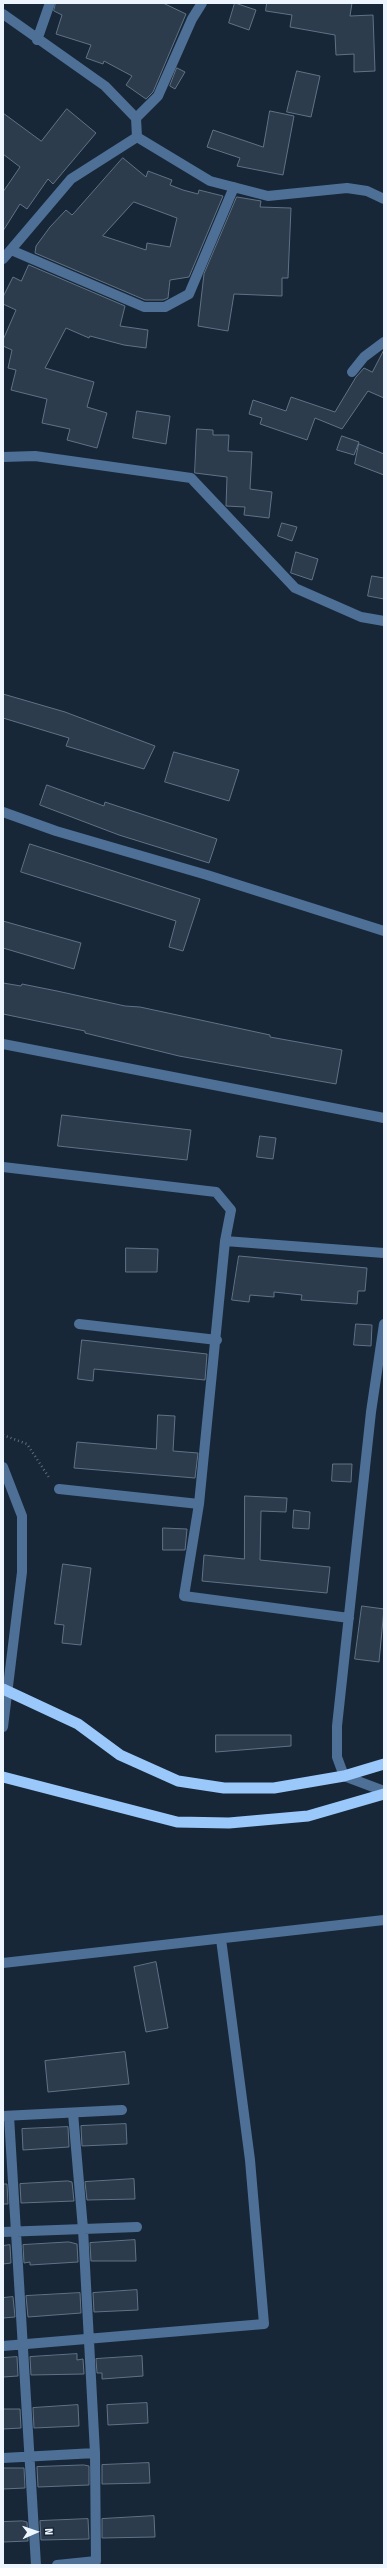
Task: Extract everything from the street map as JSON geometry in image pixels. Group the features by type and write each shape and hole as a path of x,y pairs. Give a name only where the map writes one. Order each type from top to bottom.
{"highway":[{"path":"5,1689 78,1724 120,1755 178,1781 224,1788 274,1788 344,1776 384,1764"},
{"path":"3,1777 177,1822 229,1823 308,1816 384,1792"}],"street":[{"path":"37,40 50,3"},
{"path":"136,118 158,96 192,19 202,3"},
{"path":"3,14 37,40 105,86 136,118 138,137"},
{"path":"138,137 210,181 268,196 347,188 367,192 384,199"},
{"path":"3,259 71,180 138,137"},
{"path":"11,250 144,308 165,307 189,294 234,187"},
{"path":"352,372 364,357 384,342"},
{"path":"3,457 35,456 191,478 295,588 361,617 384,621"},
{"path":"3,812 56,831 207,875 384,931"},
{"path":"3,1044 384,1118"},
{"path":"3,1167 216,1192 231,1210 225,1241 217,1340 199,1504 184,1596 349,1618"},
{"path":"225,1241 384,1253"},
{"path":"78,1324 217,1340"},
{"path":"384,1324 370,1420 337,1726 337,1757 344,1776 384,1792"},
{"path":"3,1467 22,1516 22,1572 5,1689 3,1727"},
{"path":"59,1489 199,1504"},
{"path":"3,1963 221,1940 384,1920"},
{"path":"3,2346 264,2324 250,2160 221,1940"},
{"path":"36,2565 17,2231 6,2116 122,2110"},
{"path":"57,2565 96,2561 95,2453 90,2339 83,2229 73,2113"},
{"path":"3,2232 137,2227"},
{"path":"3,2458 95,2453"}],"path":[{"path":"3,1435 27,1444 45,1472 59,1489"}],"building":[{"path":"56,3 163,3 186,14 153,92 146,99 126,85 132,76 104,61 103,64 86,58 91,45 56,34 62,15 54,11"},
{"path":"235,3 256,10 249,30 229,23"},
{"path":"267,3 352,3 350,16 373,15 375,71 354,72 354,54 336,55 335,35 290,27 292,15 266,11"},
{"path":"177,68 185,72 175,89 170,86"},
{"path":"297,71 320,76 311,117 287,112"},
{"path":"67,109 96,133 53,184 48,179 27,209 20,204 3,231 3,192 20,167 3,154 3,113 41,141"},
{"path":"270,111 294,116 283,175 237,166 240,158 207,147 213,130 263,147"},
{"path":"123,158 146,177 148,171 172,180 170,185 183,190 198,194 199,190 223,196 189,277 170,280 168,298 163,300 145,300 35,253 36,246 50,227 66,210 72,215","holes":["134,202 177,218 170,247 147,243 146,250 103,236"]},
{"path":"237,197 261,201 260,207 291,208 288,278 282,278 282,296 234,294 228,331 198,326 204,274"},
{"path":"29,265 125,306 120,326 148,330 146,348 124,345 90,336 89,338 66,328 45,368 94,382 87,407 107,413 97,448 67,440 70,429 42,423 47,399 11,390 16,370 8,368 12,350 3,346 3,340 16,310 3,304 3,297 13,277 21,281"},
{"path":"384,350 384,398 368,391 342,429 315,418 307,440 260,424 262,418 249,414 253,400 286,411 291,397 335,412 356,377 364,368 372,372"},
{"path":"137,411 170,416 166,444 133,438"},
{"path":"197,429 213,430 213,435 229,435 228,451 252,452 250,489 272,492 269,518 244,515 245,507 226,506 227,477 195,473"},
{"path":"342,436 359,442 354,455 337,450"},
{"path":"359,444 384,454 384,475 355,464"},
{"path":"282,523 297,527 292,541 278,536"},
{"path":"296,552 318,559 312,580 291,573"},
{"path":"372,576 384,578 384,599 368,596"},
{"path":"3,694 65,712 155,746 144,769 66,746 69,738 3,718"},
{"path":"174,752 239,770 229,801 165,782"},
{"path":"47,785 104,806 105,802 217,839 209,863 119,835 40,805"},
{"path":"30,844 200,899 183,951 169,947 176,921 21,872"},
{"path":"3,921 81,943 74,969 3,948"},
{"path":"3,983 21,986 22,984 125,1006 140,1007 270,1035 270,1037 342,1050 336,1084 179,1056 85,1033 85,1031 3,1014"},
{"path":"62,1115 191,1130 187,1160 58,1146"},
{"path":"260,1136 276,1138 273,1159 257,1157"},
{"path":"126,1248 158,1249 157,1272 126,1272"},
{"path":"239,1256 367,1268 365,1291 358,1291 357,1304 301,1300 302,1295 274,1292 274,1297 250,1295 249,1302 232,1300"},
{"path":"356,1324 372,1325 371,1346 354,1345"},
{"path":"82,1340 207,1354 205,1380 94,1369 93,1381 78,1379"},
{"path":"158,1415 175,1416 173,1451 198,1453 195,1478 74,1468 77,1442 156,1449"},
{"path":"333,1464 352,1464 351,1482 332,1481"},
{"path":"245,1496 287,1498 286,1512 261,1511 260,1560 330,1567 327,1593 202,1581 204,1555 244,1559"},
{"path":"294,1510 310,1512 309,1529 293,1528"},
{"path":"163,1528 187,1529 185,1550 163,1550"},
{"path":"63,1564 91,1568 81,1645 62,1643 64,1625 55,1624"},
{"path":"362,1606 384,1609 379,1662 355,1659"},
{"path":"216,1735 291,1735 291,1746 216,1752"},
{"path":"156,1962 168,2028 146,2032 134,1967"},
{"path":"125,2052 129,2084 48,2092 45,2061"},
{"path":"126,2124 127,2144 82,2146 81,2126"},
{"path":"68,2127 69,2147 23,2150 22,2129"},
{"path":"134,2179 135,2199 87,2200 85,2182"},
{"path":"72,2182 74,2201 21,2203 20,2184"},
{"path":"3,2184 7,2184 8,2204 3,2204"},
{"path":"135,2240 136,2261 91,2261 90,2243"},
{"path":"69,2242 77,2244 78,2262 30,2265 30,2262 24,2263 23,2245"},
{"path":"10,2245 11,2263 3,2264 3,2246"},
{"path":"137,2290 138,2310 94,2312 93,2293"},
{"path":"80,2293 81,2313 28,2317 26,2296"},
{"path":"13,2297 15,2317 3,2318 3,2298"},
{"path":"77,2354 77,2360 83,2359 84,2374 31,2375 30,2357"},
{"path":"142,2356 143,2376 102,2379 102,2373 97,2373 96,2359"},
{"path":"17,2357 18,2376 3,2377 3,2358"},
{"path":"147,2403 148,2423 108,2425 107,2405"},
{"path":"78,2405 79,2426 34,2428 33,2408"},
{"path":"3,2409 20,2409 21,2428 3,2429"},
{"path":"149,2463 150,2483 102,2484 102,2465"},
{"path":"89,2466 89,2485 38,2487 37,2467"},
{"path":"3,2468 24,2468 25,2488 3,2489"},
{"path":"154,2516 155,2537 102,2538 102,2519"},
{"path":"88,2519 89,2539 41,2540 40,2521"},
{"path":"3,2522 27,2522 28,2541 3,2542"}]}
